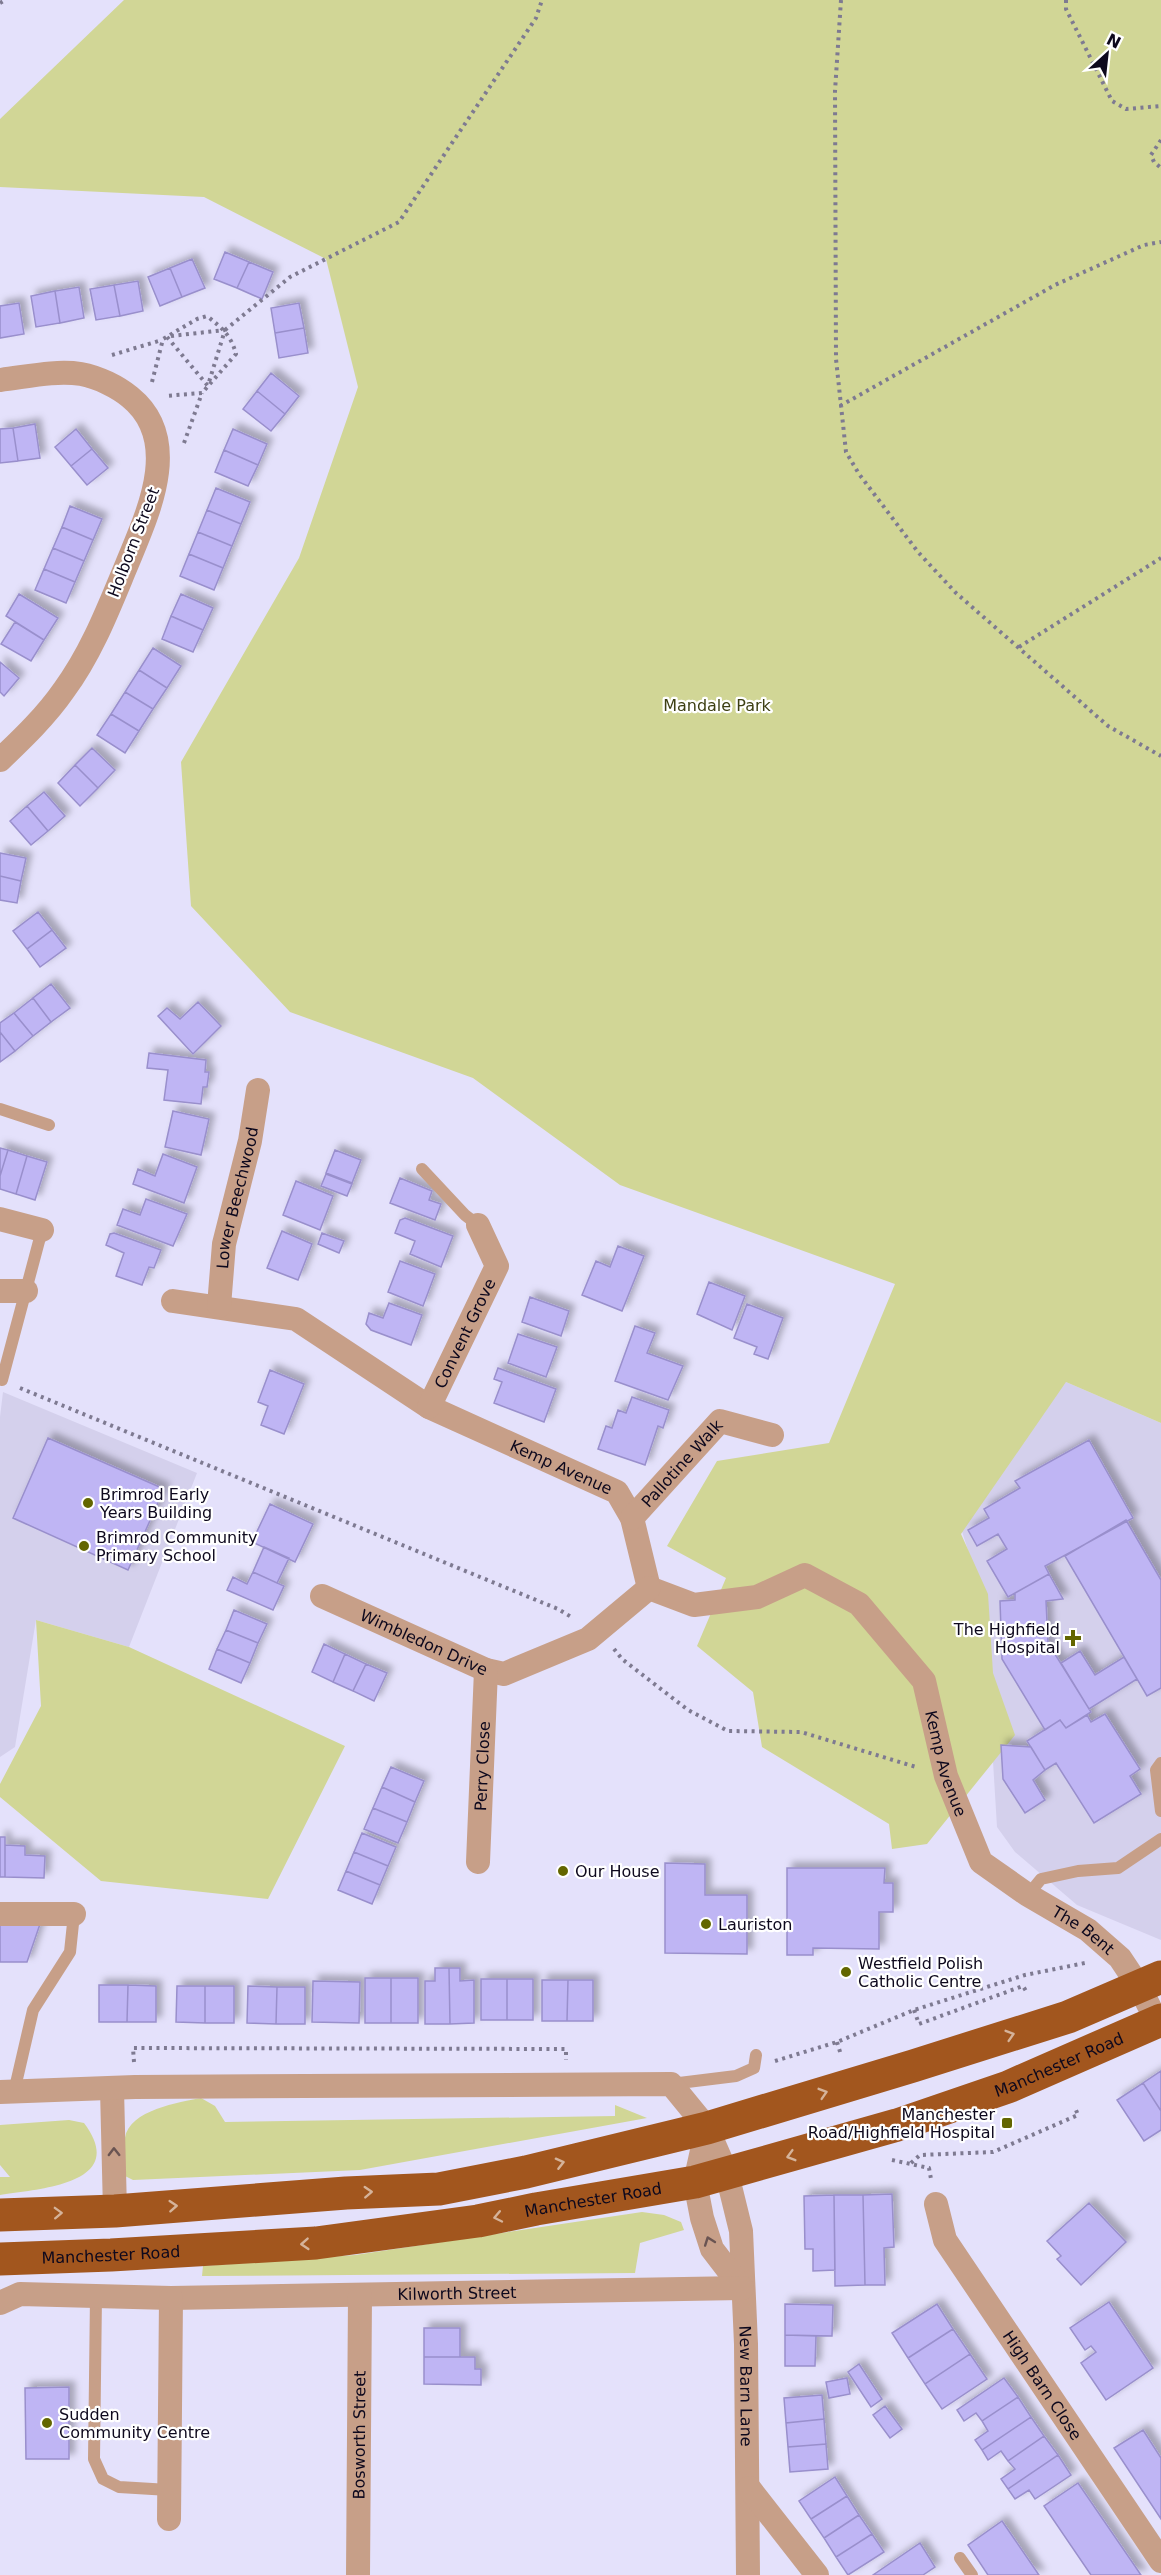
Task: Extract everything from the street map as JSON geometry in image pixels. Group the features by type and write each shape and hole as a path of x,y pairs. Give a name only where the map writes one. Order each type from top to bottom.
{"highway":[{"path":"0,2215 115,2211 439,2188 526,2172 707,2128 1068,2017 1150,1982"},
{"name":"Manchester Road","path":"0,2259 316,2243 478,2221 695,2182 887,2128 1008,2087 1159,2021"}],"street":[{"path":"0,380 51,374 82,374 145,402"},
{"name":"Holborn Street","path":"0,760 29,732 65,689 96,636 135,544 159,469 157,439 145,402"},
{"name":"Lower Beechwood","path":"219,1306 224,1244 250,1141 258,1090"},
{"path":"0,1219 42,1230"},
{"name":"Convent Grove","path":"429,1407 497,1266 478,1225"},
{"path":"0,1291 27,1291"},
{"name":"Kemp Avenue","path":"173,1301 296,1319 429,1407 617,1492 632,1518 649,1588 694,1605 757,1597 805,1575 859,1604 924,1681 946,1776 981,1862"},
{"name":"Pallotine Walk","path":"632,1518 720,1421 772,1435"},
{"name":"Wimbledon Drive","path":"322,1596 486,1670 504,1674 588,1639 598,1633 649,1588"},
{"name":"Perry Close","path":"478,1862 486,1670"},
{"name":"The Bent","path":"981,1862 1028,1895 1088,1930 1150,1982 1159,2021"},
{"path":"0,1914 74,1914"},
{"path":"7,2092 671,2084 707,2128 695,2182 712,2249 742,2288"},
{"path":"112,2089 115,2211"},
{"name":"New Barn Lane","path":"707,2128 727,2174 741,2231 748,2575"},
{"name":"High Barn Close","path":"936,2204 945,2240 1161,2561"},
{"name":"Kilworth Street","path":"0,2303 20,2294 171,2298 742,2288"},
{"name":"Bosworth Street","path":"357,2575 360,2295"},
{"path":"169,2518 171,2298"},
{"path":"748,2488 817,2575"}],"lane":[{"path":"0,1109 49,1125"},
{"path":"422,1169 465,1215 478,1225"},
{"path":"2,1380 42,1230"},
{"path":"1161,1763 1156,1770 1161,1811"},
{"path":"1028,1895 1041,1879 1078,1871 1118,1868 1161,1839"},
{"path":"7,2092 33,2010 69,1952 74,1914"},
{"path":"671,2084 736,2076 755,2061"},
{"path":"96,2296 94,2459 103,2479 119,2487 169,2490"},
{"path":"960,2558 972,2575"}],"path":[{"path":"0,3 5,0"},
{"path":"82,374 87,363 165,338 225,330 290,277 399,222 536,18 542,0"},
{"path":"841,0 835,91 834,215 836,359 846,452 866,483 918,552 956,593 1108,726 1161,756"},
{"path":"1066,0 1066,9 1112,101 1126,109 1161,106"},
{"path":"1161,140 1151,154 1154,162 1161,168"},
{"path":"840,406 1055,285 1144,245 1161,242"},
{"path":"207,316 225,330 232,339 236,354 202,393 145,402 165,338 197,319 207,316"},
{"path":"208,386 225,330"},
{"path":"165,338 208,386"},
{"path":"1019,647 1161,558"},
{"path":"2,1380 558,1609 598,1633 622,1659 688,1710 728,1731 801,1731 946,1776"},
{"path":"755,2061 837,2042 914,2010 1025,1975 1061,1966 1120,1958"},
{"path":"914,2010 919,2024 1023,1986 1026,1991"},
{"path":"134,2067 133,2048 566,2049"},
{"path":"910,2164 920,2155 993,2152 1078,2115 1076,2110"},
{"path":"887,2159 929,2168 936,2204"}],"shaded area":[{"name":"The Highfield Hospital","path":"1066,1382 1161,1423 1161,1940 1077,1905 1015,1852 997,1827 983,1597 941,1466"},
{"name":"Brimrod Community Primary School","path":"3,1392 197,1473 129,1647 36,1620 15,1747 0,1757 0,1417"}],"green space":[{"name":"Mandale Park","path":"124,0 1161,0 1161,1423 1066,1382 961,1534 988,1594 993,1673 1015,1735 927,1844 892,1849 889,1824 762,1747 753,1692 697,1646 726,1578 667,1546 717,1461 829,1443 895,1284 620,1185 473,1078 290,1012 191,906 181,762 299,558 358,387 326,259 204,197 0,187 0,119"},
{"path":"36,1620 129,1647 345,1746 268,1899 101,1881 0,1797 0,1784 41,1706"},
{"path":"201,2098 215,2106 225,2122 615,2116 615,2105 647,2118 360,2170 133,2180 125,2176 125,2138 129,2128 136,2120 157,2109"},
{"path":"69,2120 84,2123 95,2143 96,2159 88,2171 74,2180 56,2186 0,2195 0,2177 10,2177 0,2165 0,2125"},
{"path":"642,2212 664,2215 681,2222 684,2230 640,2243 635,2273 202,2276 203,2266 355,2255"}],"building":[{"path":"225,252 249,262 237,288 214,279"},
{"path":"192,259 205,288 182,297 170,268"},
{"path":"249,262 273,272 262,299 237,288"},
{"path":"170,268 182,297 160,306 148,277"},
{"path":"138,281 143,311 120,316 114,285"},
{"path":"114,285 120,316 96,320 90,289"},
{"path":"79,287 84,318 60,323 55,291"},
{"path":"55,291 60,323 36,327 31,296"},
{"path":"19,303 24,334 0,338 0,306"},
{"path":"299,303 304,328 275,333 271,308"},
{"path":"304,328 308,353 279,358 275,333"},
{"path":"271,373 299,396 285,414 257,391"},
{"path":"257,391 285,414 271,431 243,409"},
{"path":"35,424 40,458 18,461 13,428"},
{"path":"13,428 18,461 0,463 0,429"},
{"path":"76,429 92,449 71,466 55,447"},
{"path":"233,429 267,444 258,465 224,450"},
{"path":"92,449 108,468 87,485 71,466"},
{"path":"224,450 258,465 248,486 215,472"},
{"path":"216,488 250,502 241,524 207,510"},
{"path":"70,506 102,519 93,540 62,527"},
{"path":"207,510 241,524 232,546 198,532"},
{"path":"62,527 93,540 84,561 53,548"},
{"path":"198,532 232,546 223,568 189,554"},
{"path":"53,548 84,561 75,582 44,569"},
{"path":"189,554 223,568 214,590 180,576"},
{"path":"44,569 75,582 66,603 35,590"},
{"path":"19,594 58,618 44,640 6,616"},
{"path":"181,594 213,608 203,630 171,616"},
{"path":"171,616 203,630 193,652 162,639"},
{"path":"15,622 44,640 31,661 1,644"},
{"path":"153,648 181,666 167,688 139,670"},
{"path":"0,662 19,678 4,696 0,692"},
{"path":"139,670 167,688 153,709 125,692"},
{"path":"125,692 153,709 139,731 111,714"},
{"path":"111,714 139,731 125,753 97,735"},
{"path":"92,748 115,770 98,788 75,765"},
{"path":"75,765 98,788 80,806 58,783"},
{"path":"44,792 65,816 48,831 27,806"},
{"path":"27,806 48,831 31,845 10,821"},
{"path":"0,853 26,858 21,881 0,876"},
{"path":"0,876 21,881 17,903 0,900"},
{"path":"38,912 52,930 27,949 13,931"},
{"path":"52,930 66,948 40,967 27,949"},
{"path":"51,984 70,1008 51,1022 33,998"},
{"path":"33,998 51,1022 33,1036 14,1013"},
{"path":"198,1002 221,1026 193,1054 158,1016 167,1008 180,1019"},
{"path":"14,1013 33,1036 15,1051 0,1032 0,1023"},
{"path":"0,1032 15,1051 0,1062"},
{"path":"149,1053 206,1060 205,1072 209,1072 207,1087 203,1087 201,1104 164,1100 168,1070 147,1068"},
{"path":"173,1111 209,1119 201,1155 165,1147"},
{"path":"0,1148 8,1150 0,1176"},
{"path":"8,1150 27,1156 16,1194 0,1189 0,1176"},
{"path":"335,1150 361,1160 352,1183 326,1173"},
{"path":"163,1154 197,1167 184,1203 133,1184 138,1169 155,1176"},
{"path":"27,1156 47,1162 35,1200 16,1194"},
{"path":"326,1174 352,1184 347,1196 321,1186"},
{"path":"400,1178 432,1191 429,1200 441,1204 435,1220 390,1203"},
{"path":"296,1181 333,1196 320,1230 283,1215"},
{"path":"146,1199 187,1214 173,1246 117,1225 123,1209 140,1215"},
{"path":"405,1218 453,1236 441,1267 410,1254 415,1241 395,1233 400,1220"},
{"path":"282,1231 312,1244 298,1280 267,1268"},
{"path":"114,1233 161,1250 154,1268 149,1267 142,1285 116,1276 124,1253 106,1245 110,1234"},
{"path":"322,1233 344,1241 339,1253 318,1244"},
{"path":"618,1246 644,1256 622,1311 582,1295 596,1261 610,1267"},
{"path":"400,1261 435,1274 423,1306 388,1292"},
{"path":"709,1282 745,1296 732,1330 697,1314"},
{"path":"530,1297 569,1311 561,1336 522,1322"},
{"path":"389,1303 422,1315 411,1345 371,1330 366,1324 369,1313 383,1318"},
{"path":"747,1304 783,1318 768,1359 754,1354 757,1347 734,1338"},
{"path":"635,1326 655,1333 647,1353 683,1366 668,1400 615,1381"},
{"path":"518,1334 557,1347 546,1377 508,1363"},
{"path":"498,1368 556,1389 544,1422 494,1403 502,1382 494,1379"},
{"path":"270,1370 304,1384 284,1434 261,1425 268,1406 258,1402"},
{"path":"632,1397 669,1410 663,1428 658,1426 645,1465 598,1449 606,1426 612,1428 618,1410 626,1413"},
{"name":"Brimrod Early Years Building","path":"48,1438 164,1489 128,1570 13,1518"},
{"path":"1089,1440 1133,1518 1045,1566 1049,1574 1008,1597 987,1561 1007,1549 998,1534 977,1546 968,1530 989,1518 984,1509 1020,1488 1015,1481"},
{"path":"270,1504 313,1524 295,1562 252,1542"},
{"path":"1126,1520 1161,1580 1161,1688 1147,1696 1065,1556"},
{"path":"264,1547 289,1558 277,1583 253,1572"},
{"path":"253,1572 284,1586 273,1610 227,1590 233,1577 247,1584"},
{"path":"1049,1574 1063,1599 1046,1601 1048,1643 1091,1712 1066,1728 1060,1720 1045,1730 1002,1659 1000,1601 1015,1600 1015,1593"},
{"path":"234,1610 267,1624 258,1643 226,1630"},
{"path":"226,1630 258,1643 250,1663 217,1649"},
{"path":"324,1644 345,1654 333,1682 312,1672"},
{"path":"217,1649 250,1663 241,1683 209,1669"},
{"path":"1080,1651 1095,1675 1124,1657 1137,1679 1089,1709 1061,1663"},
{"path":"345,1654 366,1664 353,1691 333,1682"},
{"path":"366,1664 387,1673 374,1701 353,1691"},
{"path":"1105,1714 1140,1769 1130,1776 1141,1794 1094,1823 1056,1763 1045,1770 1027,1741 1060,1720 1066,1728 1087,1715 1091,1722"},
{"path":"1001,1745 1031,1747 1045,1770 1033,1780 1045,1800 1025,1813 1003,1779"},
{"path":"391,1767 424,1781 415,1802 382,1787"},
{"path":"382,1787 415,1802 407,1822 373,1808"},
{"path":"373,1808 407,1822 398,1843 364,1829"},
{"path":"362,1833 396,1847 388,1866 354,1852"},
{"path":"0,1837 5,1837 5,1877 0,1877"},
{"path":"5,1845 25,1846 25,1855 45,1856 44,1878 5,1877"},
{"path":"354,1852 388,1866 380,1885 346,1871"},
{"name":"Lauriston","path":"665,1863 705,1864 705,1895 747,1895 747,1954 665,1953"},
{"path":"787,1868 885,1868 884,1883 893,1883 893,1912 879,1912 879,1949 813,1948 813,1955 787,1955"},
{"path":"346,1871 380,1885 372,1904 338,1890"},
{"path":"0,1924 40,1924 27,1962 0,1962"},
{"path":"435,1968 449,1968 450,2024 425,2024 425,1981 435,1981"},
{"path":"449,1968 460,1968 460,1981 474,1980 474,2023 450,2024"},
{"path":"365,1978 391,1978 391,2023 365,2023"},
{"path":"391,1978 418,1978 418,2023 391,2023"},
{"path":"481,1979 507,1979 507,2020 481,2020"},
{"path":"507,1979 533,1979 533,2020 507,2020"},
{"path":"542,1980 568,1980 567,2021 542,2021"},
{"path":"568,1980 593,1980 593,2021 567,2021"},
{"path":"313,1981 360,1982 359,2023 312,2022"},
{"path":"99,1985 128,1985 127,2022 99,2022"},
{"path":"128,1985 156,1986 156,2022 127,2022"},
{"path":"177,1986 205,1986 205,2023 176,2022"},
{"path":"205,1986 234,1986 234,2023 205,2023"},
{"path":"248,1986 277,1987 276,2024 247,2023"},
{"path":"277,1987 305,1987 305,2024 276,2024"},
{"path":"1161,2071 1161,2111 1143,2083"},
{"path":"1143,2083 1161,2111 1161,2130 1144,2141 1117,2100"},
{"path":"892,2194 894,2247 884,2248 885,2285 865,2285 863,2195"},
{"path":"834,2195 863,2195 865,2285 835,2286"},
{"path":"834,2195 835,2270 813,2271 813,2249 805,2249 804,2196"},
{"path":"1089,2203 1126,2242 1081,2285 1057,2259 1061,2256 1047,2241"},
{"path":"1109,2302 1153,2368 1106,2400 1081,2363 1096,2352 1091,2346 1085,2350 1070,2328"},
{"path":"785,2304 833,2305 832,2336 785,2335"},
{"path":"937,2304 953,2329 908,2358 892,2333"},
{"path":"424,2328 460,2328 460,2357 424,2357"},
{"path":"953,2329 970,2354 925,2384 908,2358"},
{"path":"785,2335 816,2336 815,2366 785,2366"},
{"path":"970,2354 987,2379 942,2409 925,2384"},
{"path":"424,2357 475,2357 475,2369 481,2369 481,2385 424,2384"},
{"path":"859,2364 882,2399 871,2407 848,2372"},
{"path":"847,2378 850,2394 829,2398 826,2382"},
{"path":"1004,2378 1018,2397 982,2421 976,2413 964,2421 957,2410"},
{"name":"Sudden Community Centre","path":"69,2387 69,2459 26,2459 25,2388"},
{"path":"822,2395 824,2419 786,2423 784,2398"},
{"path":"1018,2397 1031,2417 982,2450 975,2440 988,2431 982,2421"},
{"path":"885,2406 902,2429 890,2438 873,2415"},
{"path":"1031,2417 1044,2436 1008,2461 1001,2451 988,2460 982,2450"},
{"path":"824,2419 826,2444 788,2447 786,2423"},
{"path":"1143,2430 1161,2458 1161,2519 1114,2448"},
{"path":"1044,2436 1058,2455 1008,2489 1001,2479 1015,2469 1008,2461"},
{"path":"826,2444 828,2469 790,2472 788,2447"},
{"path":"1058,2455 1071,2475 1035,2499 1029,2490 1015,2499 1008,2489"},
{"path":"835,2477 847,2496 811,2519 799,2501"},
{"path":"1078,2483 1141,2575 1091,2575 1044,2506"},
{"path":"847,2496 859,2515 824,2538 811,2519"},
{"path":"859,2515 872,2534 836,2557 824,2538"},
{"path":"1002,2521 1039,2575 988,2575 968,2545"},
{"path":"872,2534 884,2552 848,2575 836,2557"},
{"path":"920,2543 935,2567 923,2575 873,2575"}],"place":[{"name":"Brimrod Early Years Building","path":"88,1503"},
{"name":"Brimrod Community Primary School","path":"84,1546"},
{"name":"The Highfield Hospital","path":"1073,1638"},
{"name":"Our House","path":"563,1871"},
{"name":"Lauriston","path":"706,1924"},
{"name":"Westfield Polish Catholic Centre","path":"846,1972"},
{"name":"Manchester Road/Highfield Hospital","path":"1007,2123"},
{"name":"Sudden Community Centre","path":"47,2423"}]}
